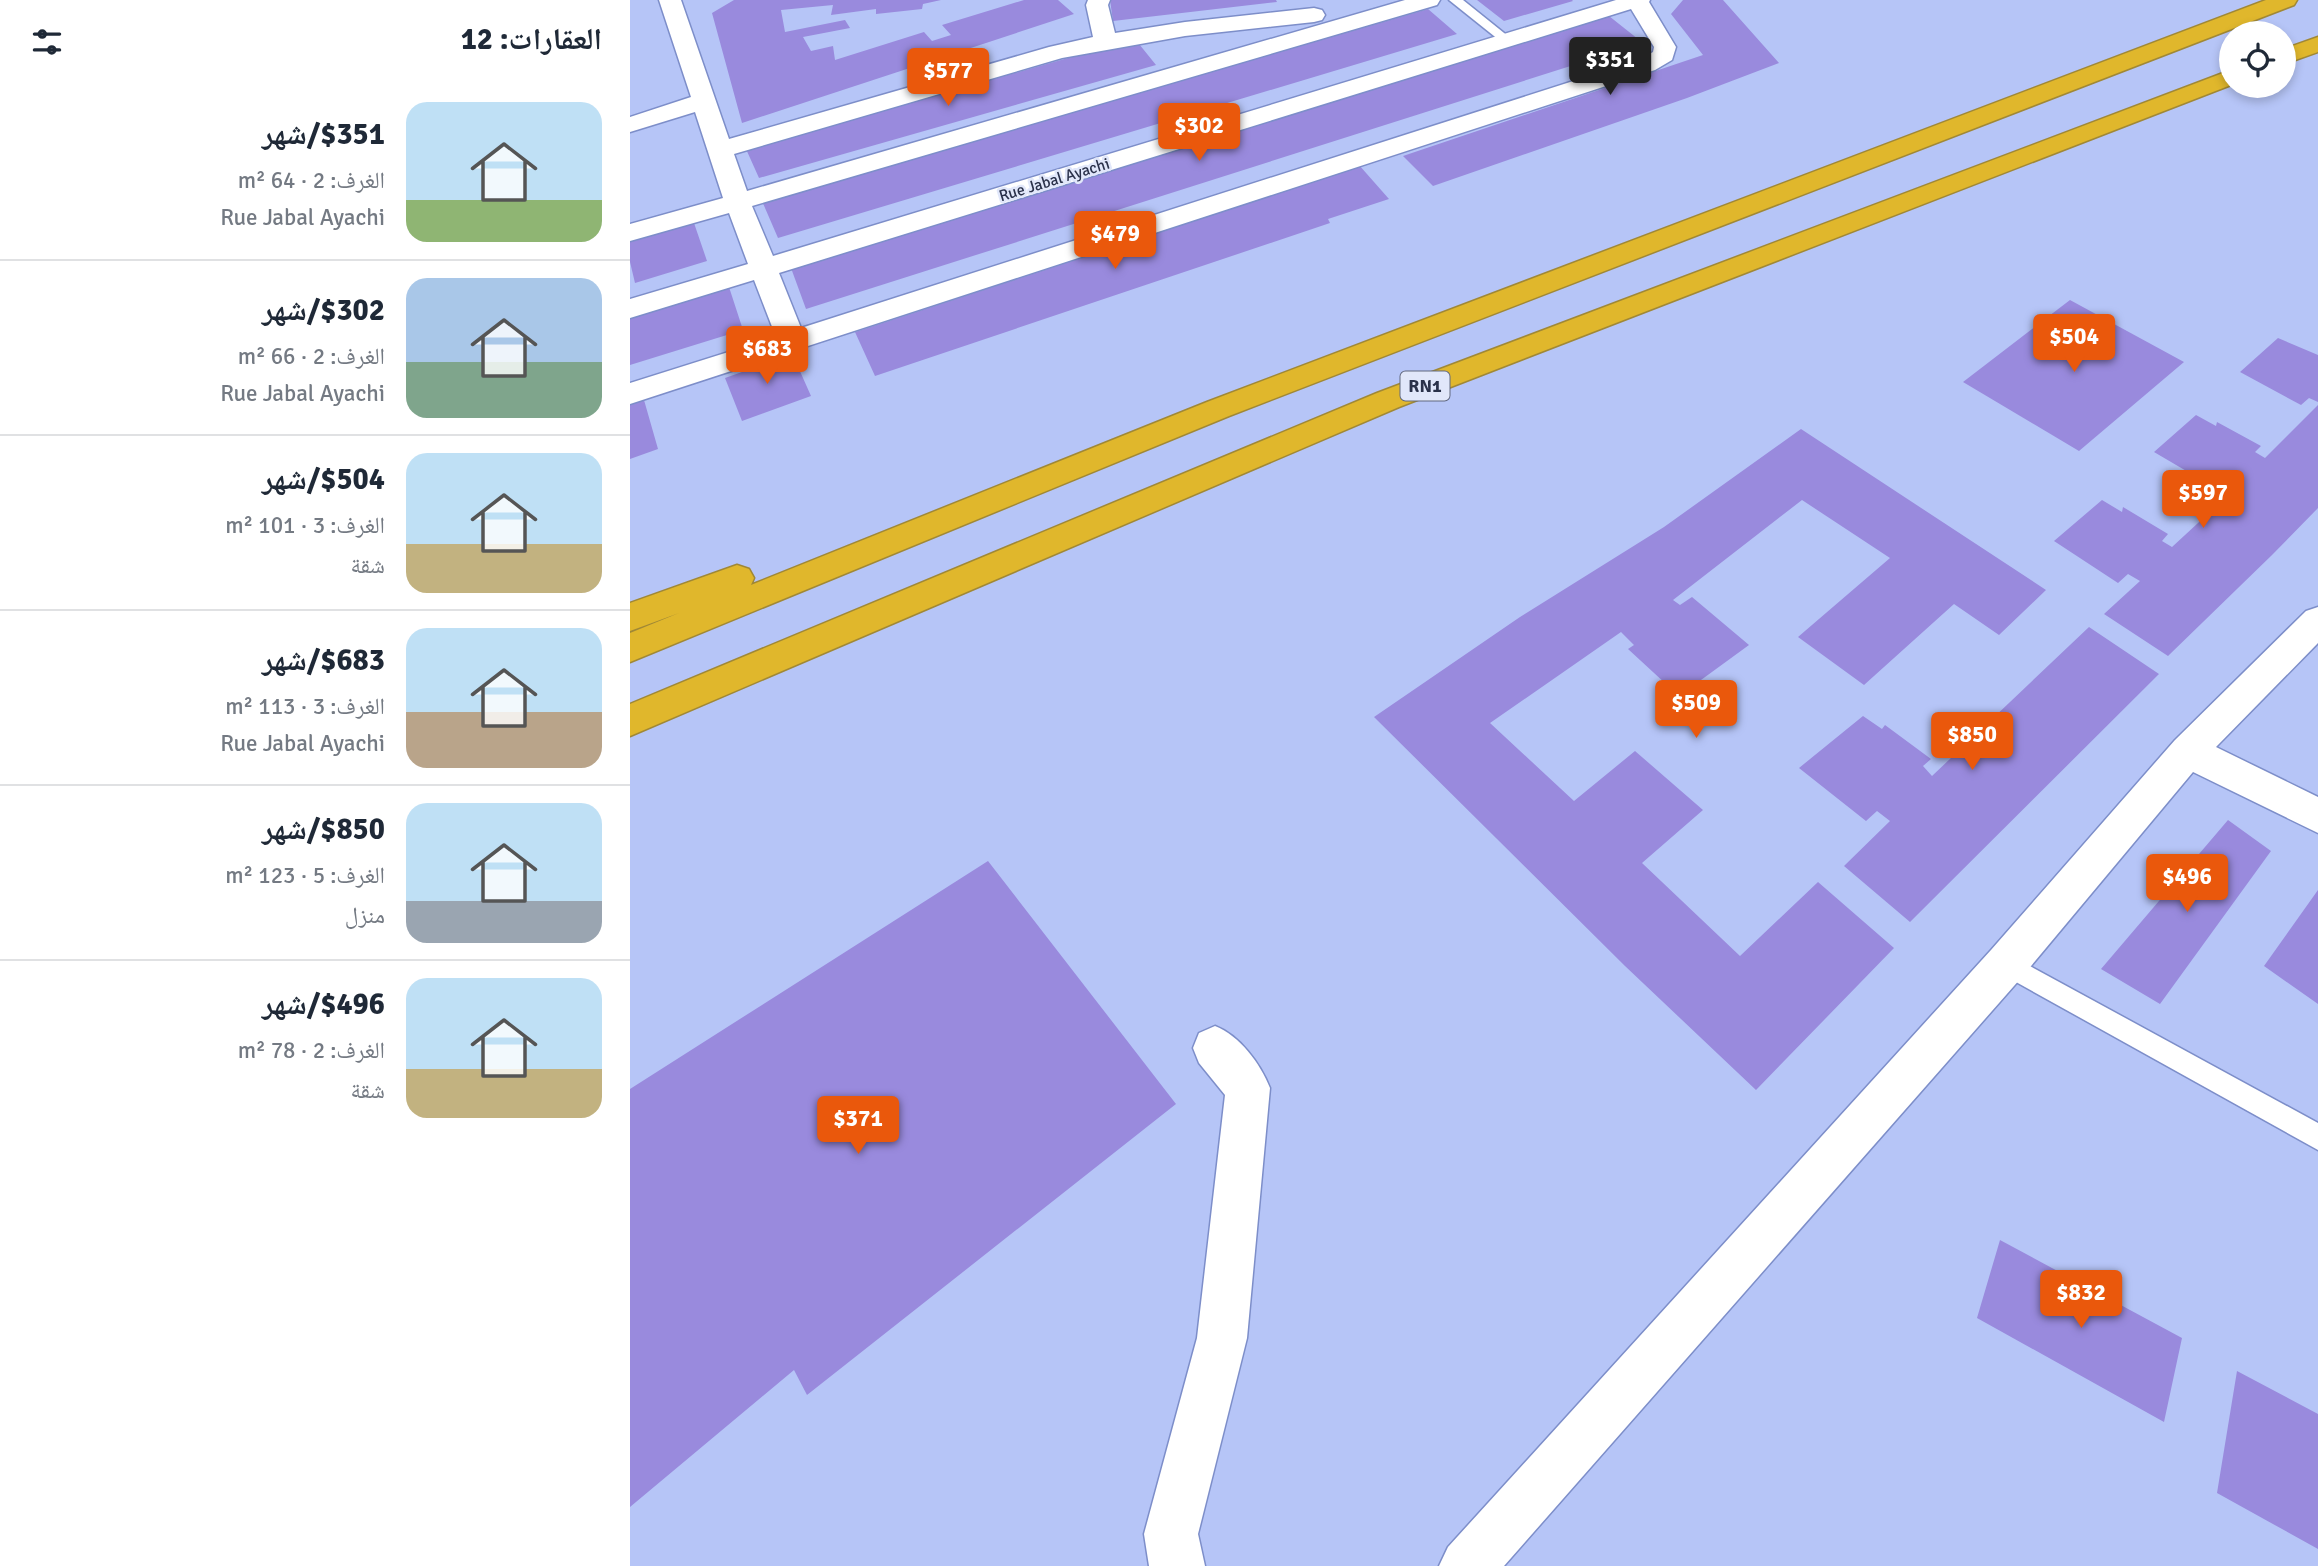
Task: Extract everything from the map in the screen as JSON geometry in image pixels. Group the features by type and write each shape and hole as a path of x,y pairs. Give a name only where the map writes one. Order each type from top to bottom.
{"highway":[{"path":"630,648 1218,408 2286,0"},
{"path":"2296,52 2318,44"},
{"name":"RN1","path":"630,720 1388,400 2219,82"},
{"path":"630,617 1218,408"},
{"path":"630,742 887,612"}],"street":[{"path":"670,0 738,203 792,341"},
{"path":"1099,0 1097,5 1105,41"},
{"path":"630,233 1429,0"},
{"path":"630,394 1647,65 1664,55 1665,47 1638,0"},
{"name":"Rue Jabal Ayachi","path":"630,309 1638,0"},
{"path":"720,150 1058,52 1105,41 1233,22 1397,8"},
{"path":"630,125 704,100"},
{"path":"1467,1566 2006,964 2188,751 2318,621"},
{"path":"2188,751 2318,816"},
{"path":"1177,1566 1171,1534 1222,1338 1248,1088 1215,1048"}],"lane":[{"path":"1455,0 1508,41"},
{"path":"2006,964 2318,1137"}],"building":[{"path":"734,0 941,0 923,4 922,9 876,14 876,9 831,15 833,5 781,10 785,32 845,20 850,28 803,37 811,51 833,46 835,60 924,32 932,41 951,35 942,25 1024,0 1058,0 1074,14 742,123 712,13"},
{"path":"1110,0 1276,0 1277,2 1113,21"},
{"path":"1477,0 1572,0 1573,1 1504,21"},
{"path":"1683,0 1723,0 1779,63 1687,98 1433,186 1403,156 1703,55 1671,14"},
{"path":"1428,9 1457,34 778,238 762,201"},
{"path":"1609,16 1643,43 806,309 791,268"},
{"path":"1135,39 1156,65 759,178 746,149"},
{"path":"1359,165 1389,199 1328,219 1330,223 875,376 855,332 1301,186 1299,183"},
{"path":"694,223 707,261 635,283 630,262 630,242"},
{"path":"729,287 743,330 630,365 630,317"},
{"path":"2070,300 2184,362 2079,451 1963,382"},
{"path":"2278,338 2318,355 2318,402 2309,398 2301,405 2240,372"},
{"path":"791,351 811,396 742,421 725,378 742,372 741,368"},
{"path":"644,400 658,449 630,459 630,404"},
{"path":"2318,405 2318,508 2272,555 2168,656 2104,614 2140,581 2128,574 2118,583 2054,541 2102,500 2122,512 2123,507 2168,534 2162,541 2172,547 2237,487 2225,481 2217,489 2154,452 2196,415 2216,426 2217,422 2261,446 2255,452 2265,458"},
{"path":"1801,429 2046,590 1999,635 1954,604 1864,685 1798,637 1890,558 1802,500 1673,600 1680,605 1692,597 1749,645 1679,696 1628,649 1634,645 1621,632 1490,723 1574,801 1635,751 1703,810 1642,863 1740,956 1818,882 1894,948 1756,1090 1625,966 1374,717 1520,617 1664,527"},
{"path":"2089,627 2159,674 1910,922 1844,866 1890,821 1877,811 1866,821 1799,768 1863,716 1882,729 1885,725 1931,759 1923,766 1932,776"},
{"path":"2228,820 2271,851 2160,1004 2101,969"},
{"path":"988,861 1176,1104 807,1395 794,1370 630,1507 630,1089"},
{"path":"2318,890 2318,1004 2264,966"},
{"path":"2000,1240 2182,1338 2164,1422 1977,1318"},
{"path":"2237,1371 2318,1414 2318,1549 2217,1493"}]}
